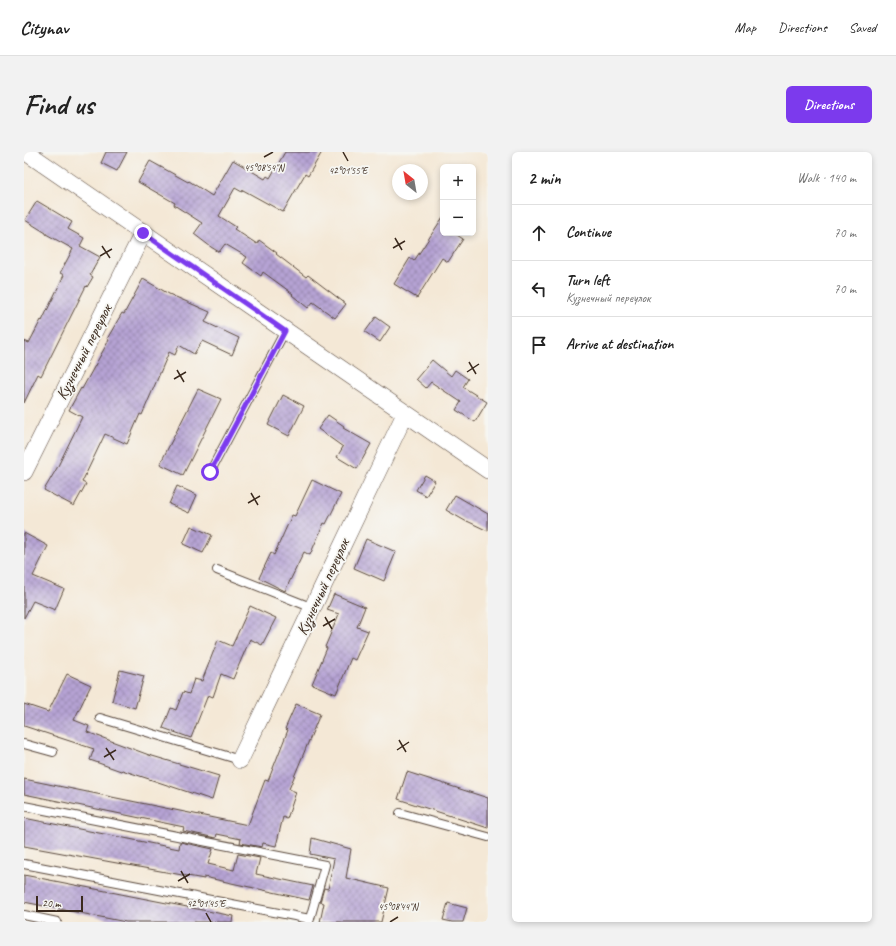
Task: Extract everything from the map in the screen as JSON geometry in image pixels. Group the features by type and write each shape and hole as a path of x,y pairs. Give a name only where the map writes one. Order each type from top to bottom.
{"street":[{"path":"26,152 488,470"},
{"name":"Кузнечный переулок","path":"24,472 143,233"},
{"name":"Кузнечный переулок","path":"240,760 405,414"}],"lane":[{"path":"210,472 285,331"},
{"path":"217,570 313,608"},
{"path":"100,718 240,760"},
{"path":"24,744 52,752"},
{"path":"24,806 325,865 310,920 24,864"},
{"path":"400,813 488,838"},
{"path":"24,915 56,922"}],"building":[{"path":"106,152 127,152 117,171 101,163"},
{"path":"285,152 322,152 308,176 305,174 283,212 243,190 242,192 235,188 219,216 236,227 234,229 257,244 259,240 306,277 308,275 346,304 335,318 313,302 308,308 292,295 293,294 263,272 261,276 243,263 247,257 225,244 219,252 211,247 194,234 202,223 174,205 175,203 138,182 150,161 188,182 189,181 212,196 233,160 265,179 267,176 270,178"},
{"path":"37,201 72,222 68,229 84,238 80,246 100,257 90,275 93,277 87,287 86,286 41,376 38,374 24,403 24,341 29,343 41,320 42,321 64,275 60,273 73,249 25,220"},
{"path":"440,222 440,236 458,236 463,239 448,262 442,258 417,298 394,284 410,258 414,261"},
{"path":"143,279 169,294 210,312 205,322 239,338 232,355 202,341 194,354 179,345 175,355 169,352 142,415 140,414 127,444 105,434 82,482 86,484 74,506 44,490 57,468 82,417 69,410 109,340 107,339 122,313 124,314"},
{"path":"376,317 390,327 380,342 365,332"},
{"path":"432,360 451,376 455,370 468,379 463,387 487,402 475,422 456,410 461,402 431,382 426,388 416,379"},
{"path":"198,389 221,399 183,475 160,464"},
{"path":"283,395 304,406 289,436 268,425"},
{"path":"328,415 344,426 343,428 371,444 357,469 337,457 343,447 318,429"},
{"path":"425,475 435,481 426,496 416,490"},
{"path":"312,480 341,494 326,524 324,523 310,555 304,552 285,591 259,578 271,553 274,555 292,515 295,516"},
{"path":"177,486 197,495 189,513 169,504"},
{"path":"455,495 488,514 488,531 467,522 446,510"},
{"path":"191,526 212,535 203,553 183,544"},
{"path":"24,533 48,546 33,576 64,589 55,610 33,601 24,618"},
{"path":"366,539 396,552 384,581 354,568"},
{"path":"334,594 365,607 357,627 368,631 355,660 351,658 336,694 312,684 339,614 327,610"},
{"path":"250,606 276,618 262,645 250,639 233,679 221,674 213,697 208,695 191,738 163,728 171,708 176,710 183,692 189,694 194,679 202,681 218,640 232,646"},
{"path":"120,670 144,676 135,708 112,701"},
{"path":"67,674 91,685 74,720 89,726 87,732 149,755 219,776 212,800 90,760 94,749 24,726 24,704 48,712"},
{"path":"296,704 320,714 289,789 296,792 287,819 283,817 276,846 263,843 262,847 240,843 241,839 217,834 216,838 183,831 184,827 24,794 24,779 248,825 265,780 268,781 288,730 285,729"},
{"path":"407,772 488,798 488,828 398,799"},
{"path":"24,818 179,849 180,842 213,849 208,864 234,870 238,854 260,858 256,874 313,886 309,900 204,877 204,879 24,846"},
{"path":"312,838 351,849 346,878 389,888 381,922 320,922 324,903 320,902 324,888 328,889 334,859 310,854"},
{"path":"24,875 233,916 232,922 126,922 24,902"},
{"path":"448,903 467,908 463,922 443,920"}],"route":[{"path":"143,233 285,331 210,472"}]}
